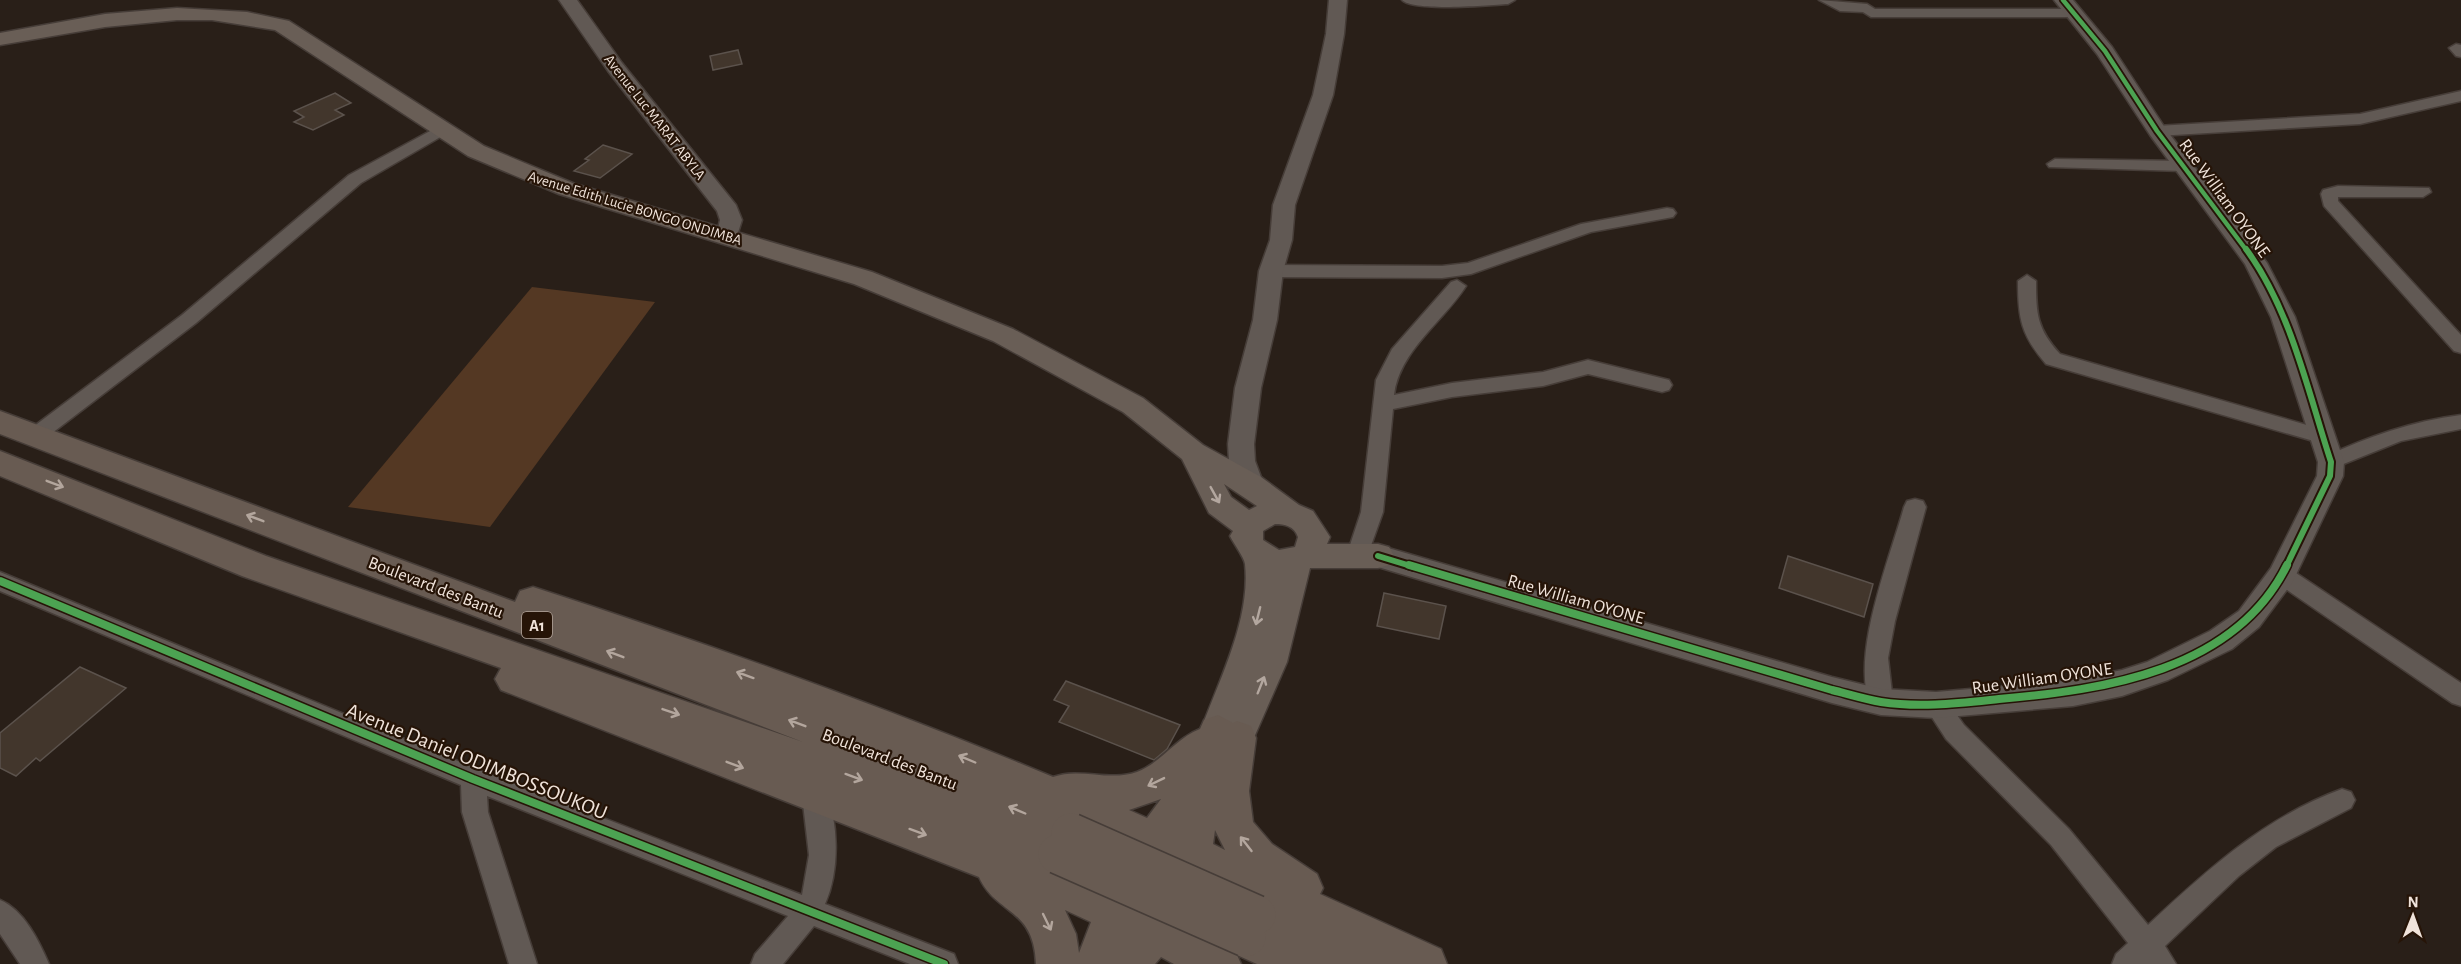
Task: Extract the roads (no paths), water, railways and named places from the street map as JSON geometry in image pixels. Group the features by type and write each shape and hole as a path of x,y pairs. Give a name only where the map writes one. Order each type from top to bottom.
{"highway":[{"name":"Boulevard des Bantu","path":"0,422 924,771 1065,844"},
{"name":"Boulevard des Bantu","path":"0,463 254,566 816,764 1065,844"},
{"path":"292,532 352,544 590,620 821,700 1173,847 1410,957"},
{"path":"254,566 297,594 610,718 975,853 1080,896 1114,912 1125,923 1140,930 1240,939 1354,964"},
{"path":"1009,777 1097,795 1120,795 1160,781 1227,735"},
{"path":"1173,847 1204,801 1227,735"},
{"path":"1227,735 1227,797 1233,826 1243,842 1258,859 1275,871 1377,930 1410,957"},
{"path":"1065,844 1240,939 1305,964"},
{"path":"1097,964 1111,930 1114,912 1106,889 1113,866 1130,848 1173,847 1199,863 1205,888 1201,901 1184,923 1156,932 1126,964"},
{"path":"975,853 1036,903 1050,926 1058,964"}],"main road":[{"name":"Avenue Edith Lucie BONGO ONDIMBA","path":"0,39 115,19 161,14 220,13 257,17 282,25 476,152 534,177 863,278 994,331 1133,405 1193,452 1250,485 1300,540"},
{"path":"1193,452 1220,505 1249,527"},
{"path":"1300,540 1278,563 1261,558 1248,544 1249,527 1254,521 1269,513 1300,540 1369,552"},
{"path":"1227,735 1270,662 1300,540"},
{"path":"1227,735 1261,608 1261,558"}],"street":[{"name":"Avenue Luc MARAT ABYLA","path":"568,0 615,67 728,210 731,220 727,237"},
{"path":"1250,485 1242,460 1241,444 1248,388 1265,320 1271,271 1281,240 1284,205 1323,95 1335,34 1338,0"},
{"path":"1409,0 1452,3 1508,0"},
{"path":"1826,0 1845,8 1867,8 1871,13 2069,7"},
{"name":"Rue William OYONE","path":"1369,552 1832,690 1881,702 1936,705 2073,693 2122,683 2157,671 2235,631 2259,606 2282,575 2330,476 2328,450 2276,301 2256,263 2157,131 2105,51 2069,7"},
{"path":"2157,131 2360,119 2461,96"},
{"path":"36,435 189,319 355,179 442,129"},
{"path":"2055,164 2184,166"},
{"path":"2423,192 2338,191 2329,194 2330,202 2461,347"},
{"path":"1271,271 1442,272 1461,269 1587,228 1667,213"},
{"path":"2027,281 2027,322 2041,346 2053,359 2328,450 2429,425 2461,422"},
{"path":"1369,552 1386,380 1399,354 1439,310 1457,285"},
{"path":"1385,404 1452,390 1543,379 1588,367 1662,385"},
{"path":"1881,702 1876,658 1883,621 1915,507"},
{"path":"2282,575 2461,696"},
{"name":"Avenue Daniel ODIMBOSSOUKOU","path":"0,580 473,779 944,964"},
{"path":"1936,705 1955,732 2060,837 2154,954"},
{"path":"473,779 475,812 523,964"},
{"path":"765,964 808,912 821,872 822,830 815,795"},
{"path":"2126,964 2154,954 2230,867 2266,839 2342,800"},
{"path":"0,913 21,938 35,964"}]}
